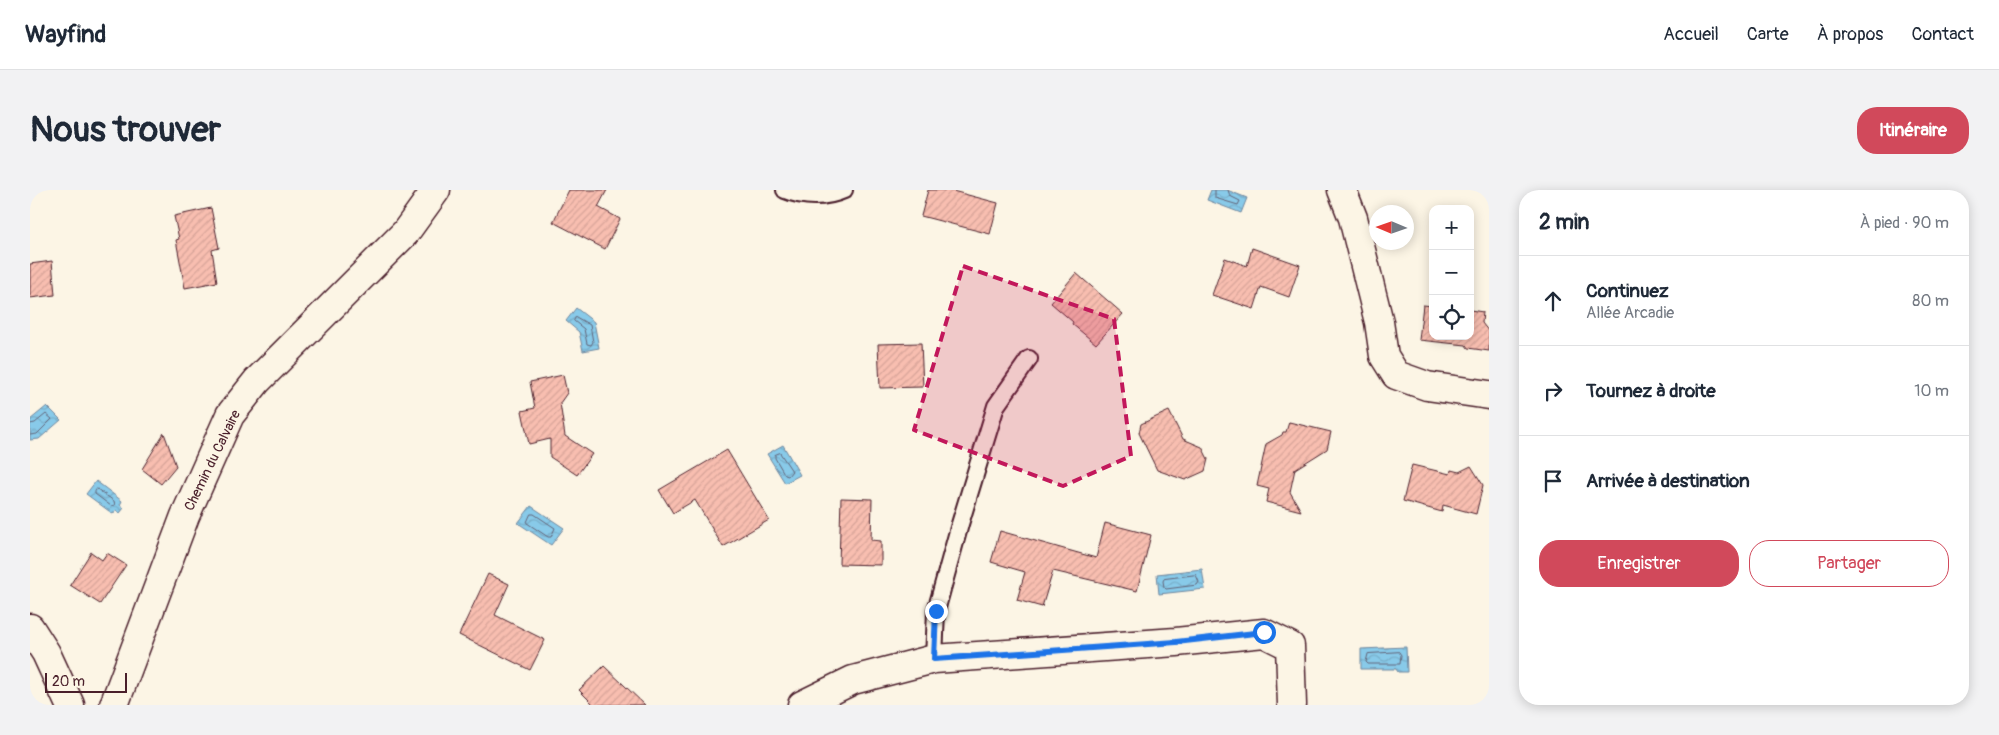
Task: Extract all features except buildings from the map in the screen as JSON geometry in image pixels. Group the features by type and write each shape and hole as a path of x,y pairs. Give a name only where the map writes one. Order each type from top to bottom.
{"street":[{"name":"Chemin du Calvaire","path":"114,705 185,516 230,414 257,381 405,233 436,190"},
{"path":"1342,190 1353,218 1379,322 1384,356 1396,375 1427,386 1489,395"},
{"path":"30,628 46,653 70,705"},
{"path":"802,705 853,680 934,659 1176,642 1264,632 1290,646 1292,705"}],"lane":[{"path":"785,190 798,196 832,195 844,190"},
{"path":"934,659 936,611 996,406 1029,359"}],"highlighted area":[{"path":"963,266 1114,319 1131,456 1063,486 914,430"}],"water":[{"path":"1211,190 1227,190 1247,198 1241,213 1207,200"},
{"path":"576,308 594,322 599,348 583,351 579,332 566,321"},
{"path":"47,406 61,420 39,439 30,440 30,420"},
{"path":"783,445 800,475 785,483 767,454"},
{"path":"96,481 122,501 120,505 124,508 120,513 116,510 113,514 86,494"},
{"path":"531,506 564,528 551,545 518,523"},
{"path":"1202,569 1205,589 1159,594 1157,574"},
{"path":"1406,647 1407,672 1398,672 1396,669 1361,669 1361,649"}],"route":[{"path":"936,611 934,659 1176,642 1264,632"}]}
